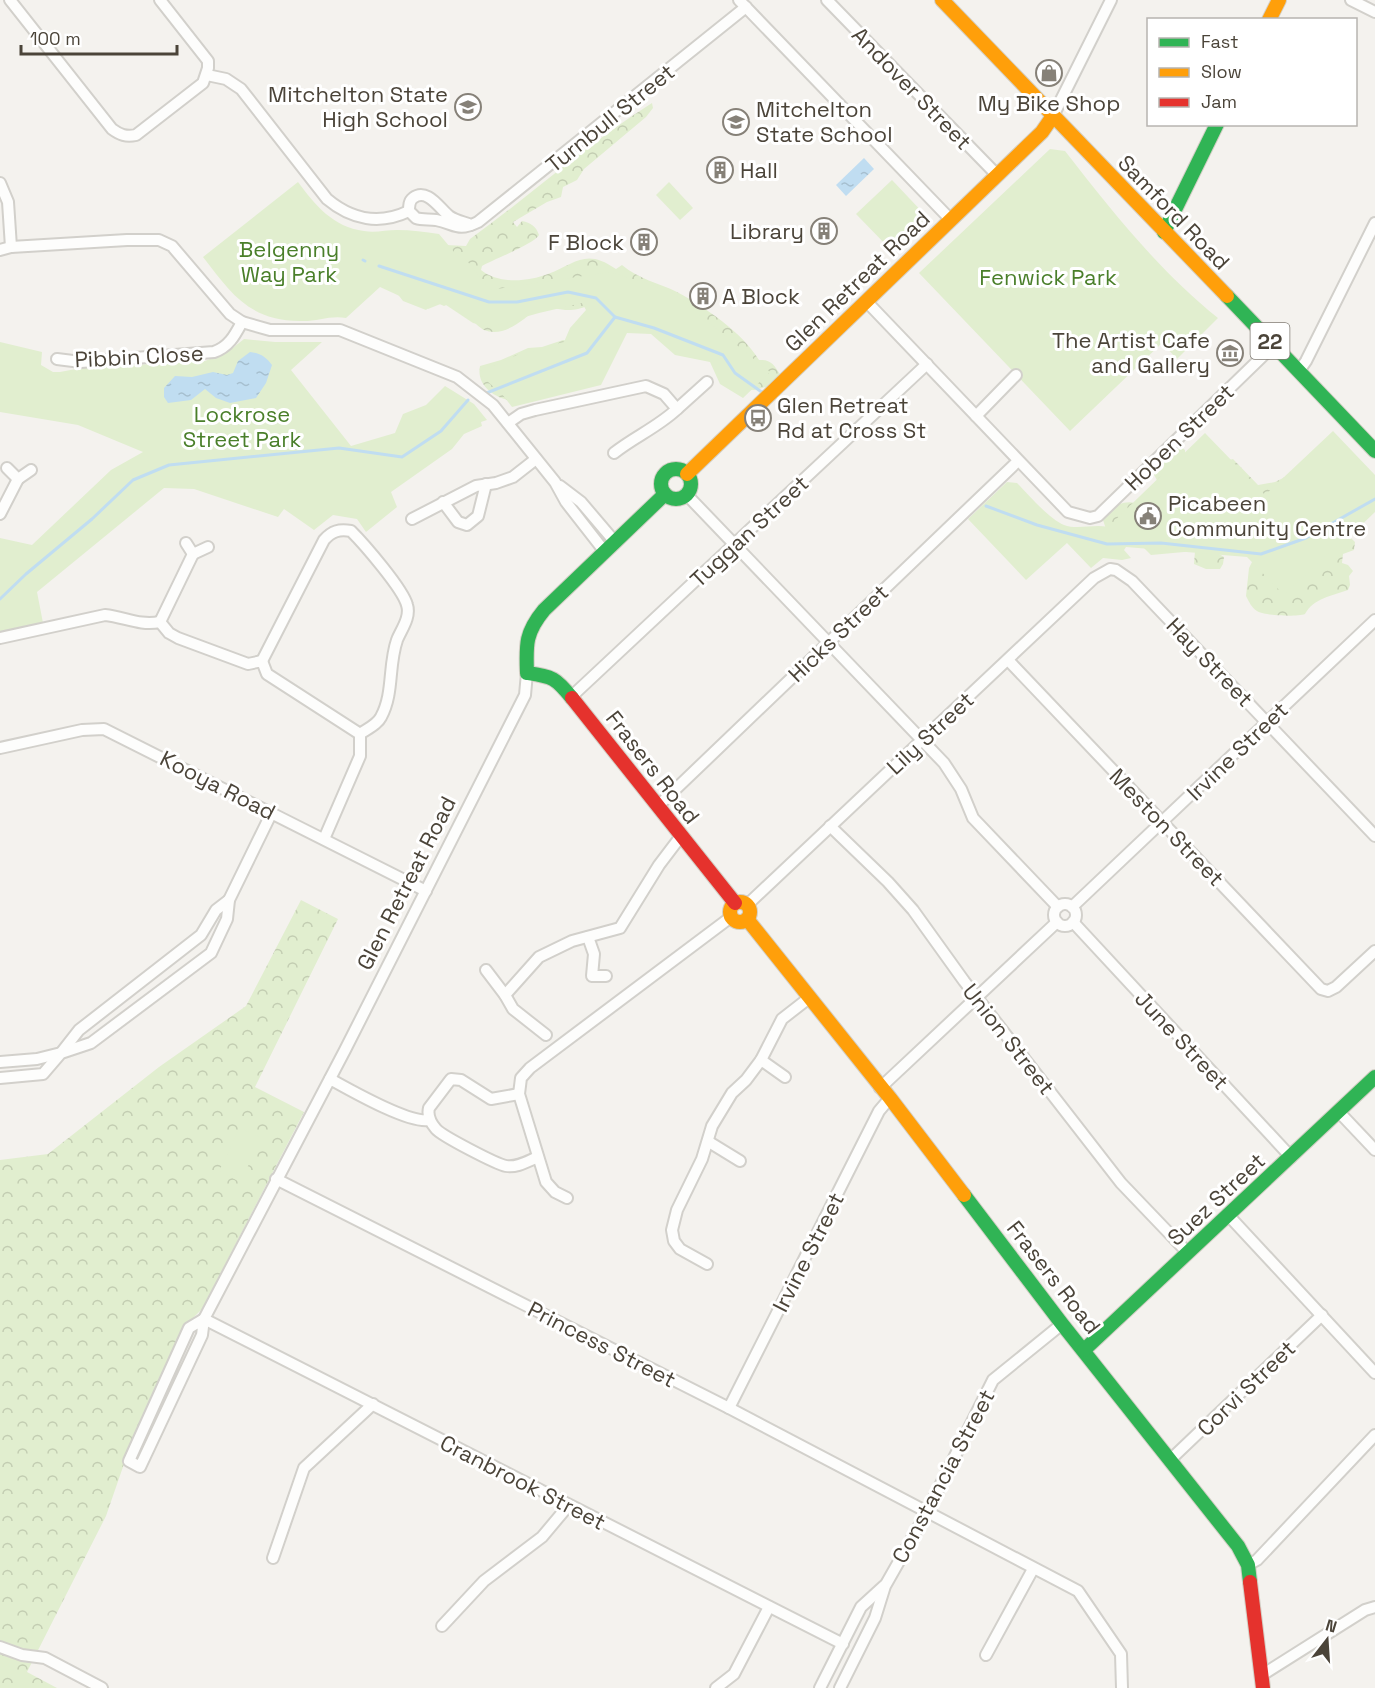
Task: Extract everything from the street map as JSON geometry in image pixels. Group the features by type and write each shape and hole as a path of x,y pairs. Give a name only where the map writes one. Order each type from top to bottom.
{"street":[{"path":"10,0 119,135 136,135 203,83 207,75 208,61 160,0"},
{"name":"Andover Street","path":"827,0 997,175"},
{"name":"Samford Road","path":"942,0 1375,451"},
{"path":"1053,116 1111,0"},
{"path":"1270,18 1279,0"},
{"path":"1351,0 1375,12"},
{"path":"742,4 951,220"},
{"name":"Turnbull Street","path":"471,225 500,207 742,4"},
{"path":"207,75 226,79 241,89 327,199 340,210 367,219 385,219 409,211"},
{"name":"Glen Retreat Road","path":"204,1319 189,1328 133,1450 129,1461 140,1467 202,1335 204,1319 330,1079 525,695 528,673 526,643 531,625 665,494 661,485 666,472 679,469 687,474 1042,132 1053,116"},
{"path":"1164,232 1216,126"},
{"path":"0,183 8,202 6,249 127,240 159,240 172,246 230,314 242,322 270,330 339,330 457,377 493,405 555,482 581,502 610,547"},
{"path":"409,211 411,200 424,195 434,201 448,216 471,225"},
{"path":"409,211 416,218 438,220 458,228 471,225"},
{"path":"1299,371 1375,223"},
{"path":"867,302 1018,461"},
{"name":"Pibbin Close","path":"57,359 81,362 214,352 224,349 242,322"},
{"name":"Hoben Street","path":"1018,461 1068,512 1090,518 1098,516 1274,345"},
{"name":"Tuggan Street","path":"571,697 927,364"},
{"path":"976,416 1016,375"},
{"path":"614,453 633,438 657,426 707,382"},
{"path":"508,423 521,414 534,410 640,386 658,390 677,409"},
{"path":"412,519 476,486 496,483 513,477 537,459"},
{"name":"Hicks Street","path":"658,806 1018,461"},
{"path":"7,468 18,479"},
{"path":"0,514 18,479 31,470"},
{"path":"686,495 691,482 687,474"},
{"path":"443,502 458,522 464,525 470,524 478,516 486,484"},
{"path":"665,494 673,498 686,495"},
{"path":"686,495 951,772 980,826 1058,907"},
{"path":"336,531 351,531 402,593 408,607 406,622 391,662 389,701 379,720 360,734 267,674 262,661 324,540 336,531"},
{"path":"186,543 193,554"},
{"path":"160,622 193,554 208,547"},
{"name":"Lily Street","path":"519,1094 521,1078 530,1068 740,911 1094,578 1110,569 1116,570"},
{"name":"Hay Street","path":"1116,570 1132,581 1375,836"},
{"path":"0,638 105,615 147,625 160,622"},
{"name":"Irvine Street","path":"1072,907 1375,620"},
{"path":"160,622 169,633 178,638 248,664 262,661"},
{"name":"Meston Street","path":"1008,660 1318,987 1328,991 1338,986 1375,951"},
{"name":"Frasers Road","path":"528,673 551,677 560,683 885,1093 1062,1324 1238,1546 1248,1565 1262,1682"},
{"name":"Kooya Road","path":"0,748 82,730 104,729 426,891"},
{"path":"324,839 360,756 360,734"},
{"path":"0,1062 37,1059 92,1043 211,953 226,918 229,900 272,812"},
{"name":"Union Street","path":"830,826 888,882 913,910 976,997 1122,1184 1188,1253"},
{"path":"505,994 539,957 572,941 620,928 681,836"},
{"path":"0,1078 43,1074 79,1030 201,935 216,910 229,900"},
{"path":"1065,904 1072,907 1076,913 1073,922 1063,926 1057,922 1054,916 1058,907 1065,904"},
{"name":"Irvine Street","path":"729,1408 879,1110 885,1093 976,997 1057,922"},
{"name":"June Street","path":"1073,922 1291,1157"},
{"path":"588,937 594,954 592,976 606,976"},
{"path":"486,970 505,994 513,1009 546,1035"},
{"path":"707,1264 680,1249 674,1241 672,1230 677,1210 709,1142 712,1126 732,1093 746,1080 761,1060 782,1019 808,998"},
{"path":"761,1060 785,1077"},
{"name":"Suez Street","path":"1084,1350 1375,1077"},
{"path":"330,1079 401,1115 422,1122 429,1120"},
{"path":"538,1157 514,1167 500,1164 437,1131 429,1120 427,1113 429,1108 451,1079 461,1080 491,1099 519,1094 546,1182 555,1192 567,1197"},
{"path":"1339,1112 1375,1150"},
{"path":"709,1142 740,1161"},
{"name":"Princess Street","path":"276,1179 729,1408 1078,1591 1121,1654 1122,1688"},
{"path":"1229,1216 1375,1373"},
{"name":"Corvi Street","path":"1170,1460 1322,1315"},
{"name":"Cranbrook Street","path":"204,1319 843,1644"},
{"name":"Constancia Street","path":"840,1688 875,1618 885,1586 927,1512 993,1380 1062,1324"},
{"path":"273,1558 304,1468 373,1404"},
{"path":"1248,1565 1257,1560 1375,1436"},
{"path":"442,1626 484,1581 542,1537 568,1506"},
{"path":"986,1655 1033,1569"},
{"name":"Constancia Street","path":"820,1688 861,1607 885,1586"},
{"path":"716,1688 729,1684 770,1607"},
{"path":"1262,1682 1365,1610 1375,1607"},
{"path":"0,1647 22,1655 45,1658 102,1688"}],"green space":[{"path":"652,103 653,108 646,117 584,169 577,180 563,187 561,197 547,202 513,222 517,227 522,221 533,225 539,235 536,239 482,266 481,270 504,280 522,280 548,274 581,259 597,259 616,269 622,265 700,305 733,330 759,360 774,365 780,374 766,387 754,390 743,389 717,362 635,325 512,401 493,394 481,379 480,366 528,348 542,347 563,340 572,341 589,305 575,310 538,307 514,326 492,332 484,330 451,303 444,306 435,302 426,310 403,301 396,292 446,245 466,246 470,239 582,152"},
{"name":"Fenwick Park","path":"1050,149 1065,151 1156,260 1196,300 1218,318 1177,359 1162,343 1070,431 919,273"},
{"path":"892,180 927,217 891,250 856,214"},
{"name":"Belgenny Way Park","path":"298,182 326,214 353,229 368,232 402,230 439,234 460,259 464,257 490,290 610,272 670,291 770,372 743,398 720,384 710,362 675,355 651,334 627,333 601,385 512,407 502,394 480,375 483,372 479,369 491,367 519,354 547,350 564,342 570,328 586,310 582,303 490,327 473,323 443,303 428,309 380,287 346,318 300,321 267,316 254,310 232,293 203,257"},
{"path":"669,182 693,208 680,220 656,195"},
{"name":"Lockrose Street Park","path":"244,339 275,342 322,342 291,370 351,446 395,433 403,414 426,405 445,386 474,404 487,420 481,422 482,426 464,434 452,449 391,492 397,507 366,532 357,519 333,515 314,530 284,509 278,517 194,489 164,488 37,592 43,623 0,632 0,538 32,545 111,470 143,452 78,425 0,412 0,342 42,352 41,365 53,372 60,372 81,368 205,361 229,351"},
{"path":"1333,431 1375,475 1375,512 1284,595 1247,557 1126,547 1124,550 1131,558 1122,560 1103,558 1091,568 1067,543 1026,580 968,519 1007,482 1017,483 1045,512 1064,525 1108,527 1205,433 1265,495"},
{"path":"1181,447 1185,450 1185,459 1158,482 1153,473 1158,465 1168,453"},
{"path":"1233,459 1258,485 1275,482 1287,476 1355,542 1354,550 1343,554 1342,563 1348,565 1353,571 1349,576 1348,590 1318,601 1305,614 1281,616 1261,613 1249,603 1246,596 1249,568 1254,558 1250,551 1216,552 1224,557 1223,564 1220,569 1206,569 1194,564 1195,551 1151,555 1142,546 1106,529 1102,517 1117,506 1135,503"},
{"path":"301,900 338,919 255,1087 304,1112 202,1309 186,1325 134,1435 106,1516 27,1672 57,1688 0,1688 0,1160 48,1154 159,1067 246,1006"},
{"path":"240,1128 262,1138 240,1182 219,1171"}],"water":[{"path":"864,158 874,169 846,196 836,185"},
{"path":"250,352 257,353 272,365 266,383 256,398 230,403 216,398 205,389 191,400 168,403 164,397 164,388 175,376 192,377 213,372 227,375 233,373 238,361"}],"waterway":[{"path":"379,266 489,302 517,302 568,292 596,298 615,317"},
{"path":"484,394 587,353 615,317 654,328 723,355 735,373 763,393"},
{"path":"0,599 133,480 169,465 339,448 402,457 441,431 468,400"},
{"path":"986,506 1037,525 1107,544 1161,543 1261,554 1306,538 1375,499"}],"traffic: fast":[{"path":"1164,232 1216,126"},
{"path":"1227,296 1375,451"},
{"path":"676,469 687,473 691,484 687,495 676,499 665,495 661,484 665,473 676,469"},
{"path":"572,698 553,679 527,673 527,647 533,626 544,610 665,494"},
{"path":"1084,1350 1375,1077"},
{"path":"964,1195 1062,1324 1238,1546 1248,1565 1250,1582"}],"traffic: slow":[{"path":"942,0 1227,296"},
{"path":"1270,18 1279,0"},
{"path":"687,474 1042,132 1053,116"},
{"path":"740,902 747,905 750,912 747,919 740,922 733,919 730,912 733,905 740,902"},
{"path":"747,919 964,1195"}],"traffic: jam":[{"path":"572,698 735,903"},
{"path":"1250,1582 1263,1688"}],"place":[{"name":"My Bike Shop","path":"1049,73"},
{"name":"Mitchelton State High School","path":"468,107"},
{"name":"Mitchelton State School","path":"736,122"},
{"name":"Hall","path":"720,170"},
{"name":"Library","path":"824,231"},
{"name":"F Block","path":"644,242"},
{"name":"A Block","path":"703,296"},
{"name":"The Artist Cafe and Gallery","path":"1230,353"},
{"name":"Glen Retreat Rd at Cross St","path":"758,418"},
{"name":"Picabeen Community Centre","path":"1148,516"}]}
